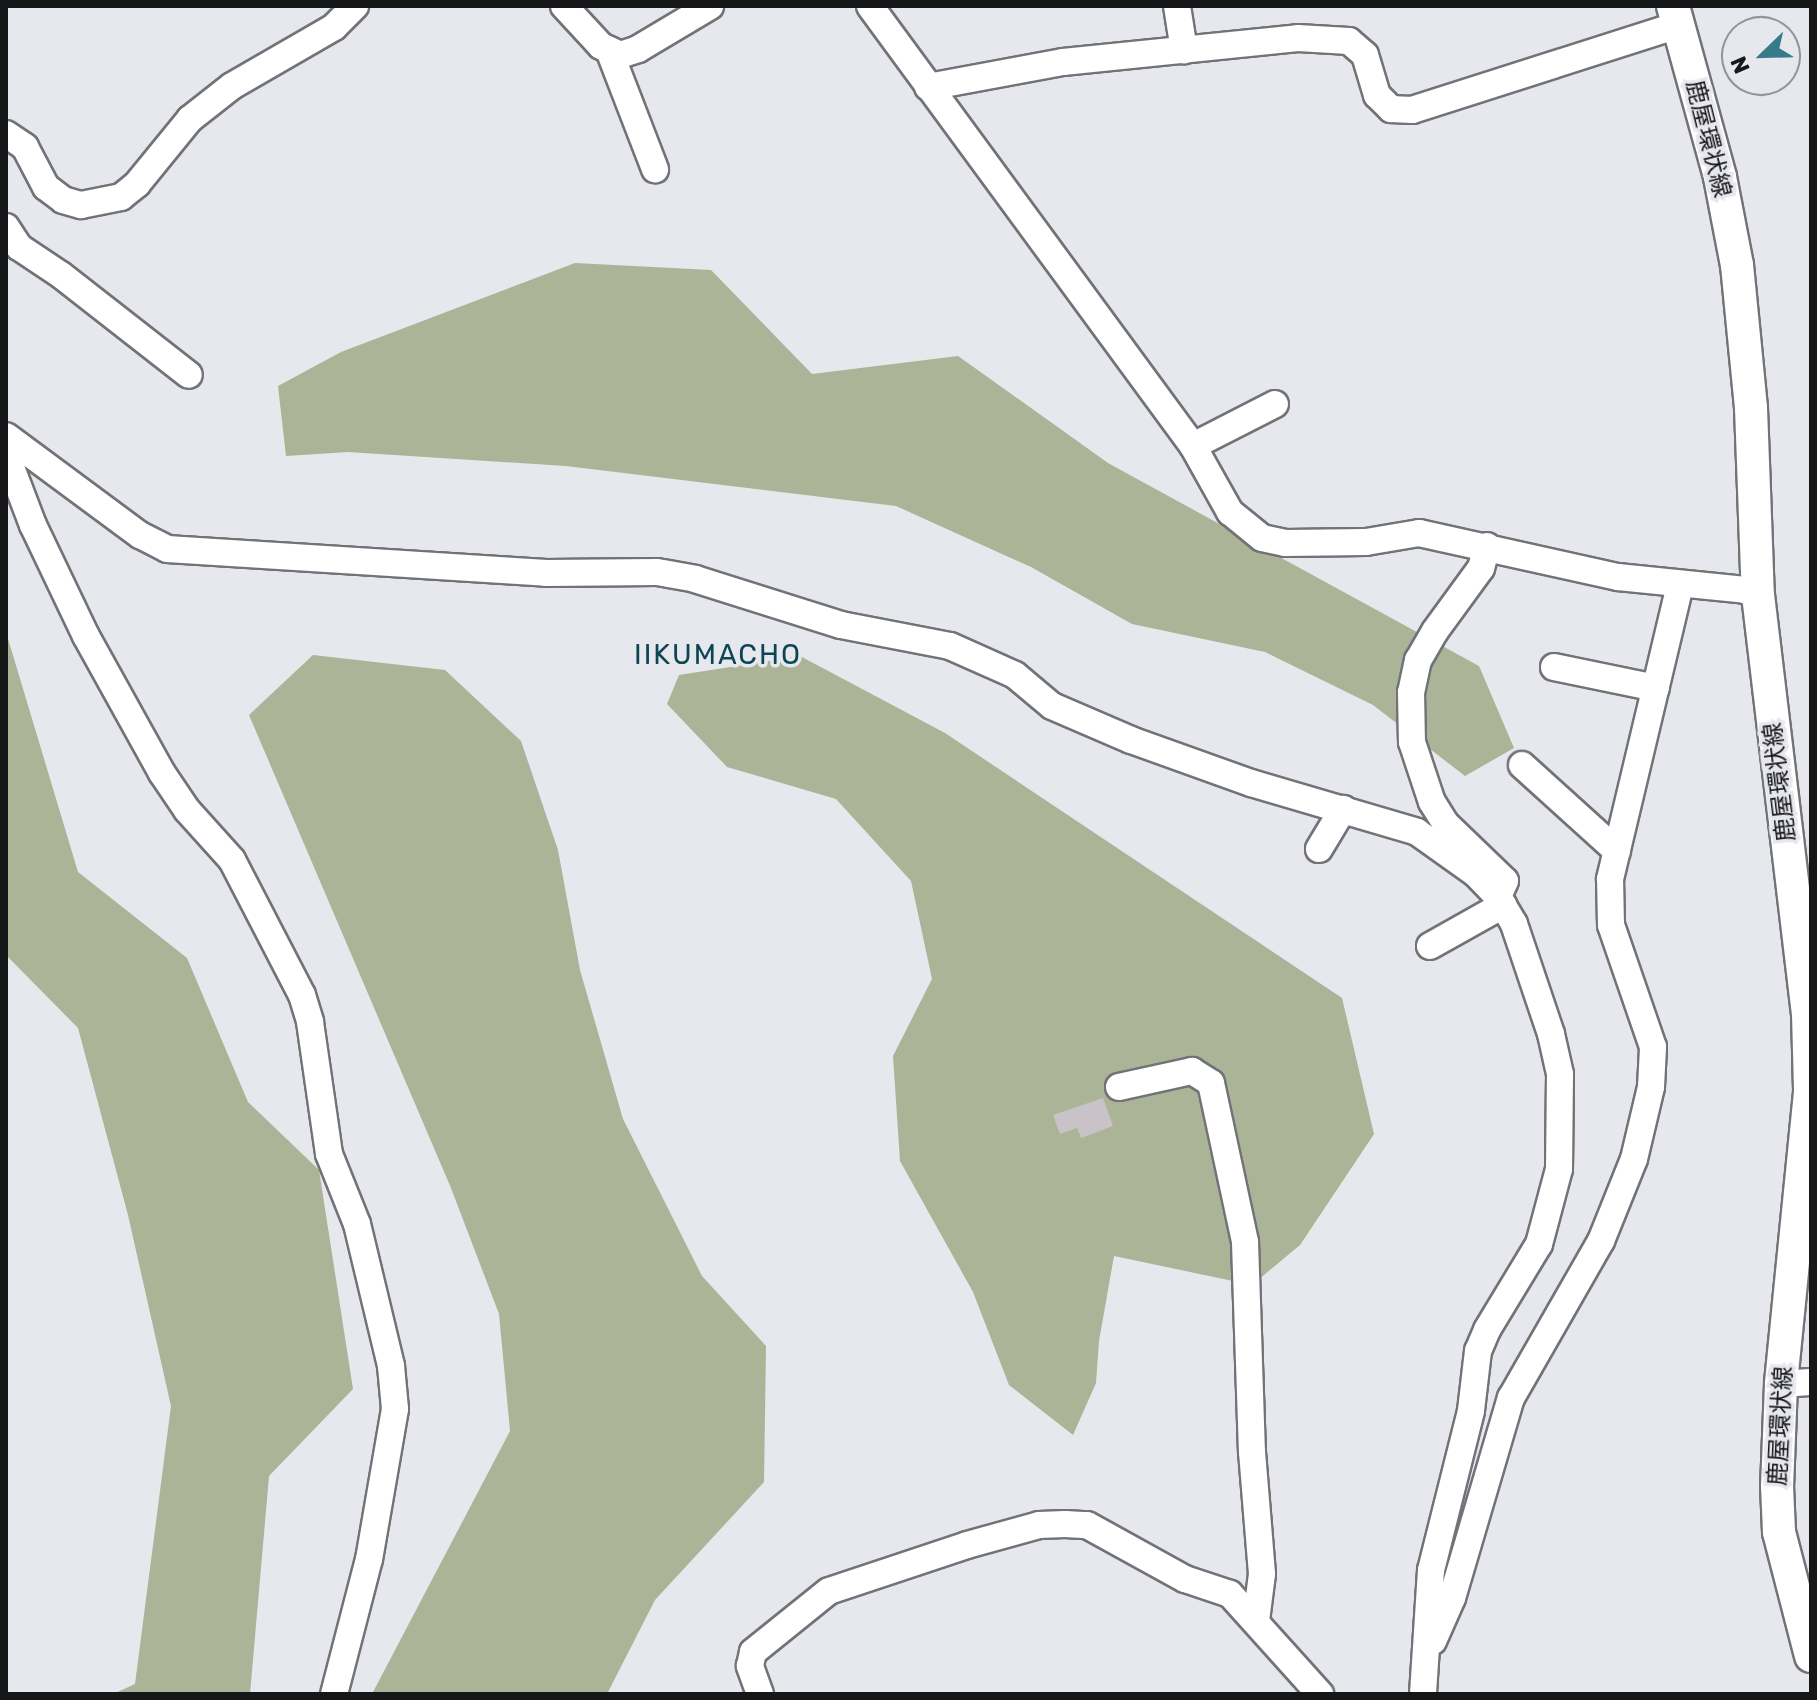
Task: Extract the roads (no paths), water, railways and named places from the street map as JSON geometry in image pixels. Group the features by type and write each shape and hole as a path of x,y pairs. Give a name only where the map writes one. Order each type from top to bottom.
{"main road":[{"name":"鹿屋環状線","path":"1676,16 1720,177 1737,265 1751,408 1758,595 1809,1006 1810,1092 1796,1383 1779,1532 1811,1656"}],"street":[{"path":"6,134 25,147 46,187 63,200 81,205 121,197 137,184 190,119 232,86 334,27 355,6"},
{"path":"564,6 609,50 620,55 638,49 710,6"},
{"path":"870,6 1193,446 1230,512 1262,538 1285,543 1366,542 1419,533 1618,577 1745,590 1758,595"},
{"path":"1177,6 1184,50"},
{"path":"928,87 1063,62 1298,38 1349,41 1365,55 1377,95 1391,109 1412,110 1676,16"},
{"path":"609,50 655,169"},
{"path":"6,227 19,247 61,275 189,375"},
{"path":"1193,446 1275,404"},
{"path":"6,436 140,535 167,549 546,573 657,572 695,579 841,625 950,646 1015,675 1052,706 1131,740 1251,783 1417,832 1475,873 1500,901 1514,924 1551,1034 1560,1074 1559,1169 1539,1244 1487,1330 1478,1351 1471,1411 1431,1570 1423,1694"},
{"path":"6,454 33,525 86,636 170,785 187,810 232,860 302,995 310,1022 329,1154 357,1224 391,1366 395,1409 369,1559 334,1694"},
{"path":"1430,946 1500,901 1505,881 1445,823 1432,802 1412,742 1411,692 1418,660 1481,568 1487,546"},
{"path":"1425,1659 1452,1598 1511,1398 1601,1241 1634,1159 1648,1102 1653,1047 1611,925 1610,879 1680,585"},
{"path":"1554,667 1656,688"},
{"path":"1522,765 1617,851"},
{"path":"1319,849 1343,809"},
{"path":"1119,1087 1192,1071 1211,1083 1245,1242 1252,1452 1262,1574 1256,1621"},
{"path":"760,1694 750,1666 753,1652 829,1591 967,1545 1039,1525 1087,1525 1185,1579 1230,1594 1256,1621 1283,1657 1320,1694"}],"district":[{"name":"IIKUMACHO","path":"718,655"}]}
